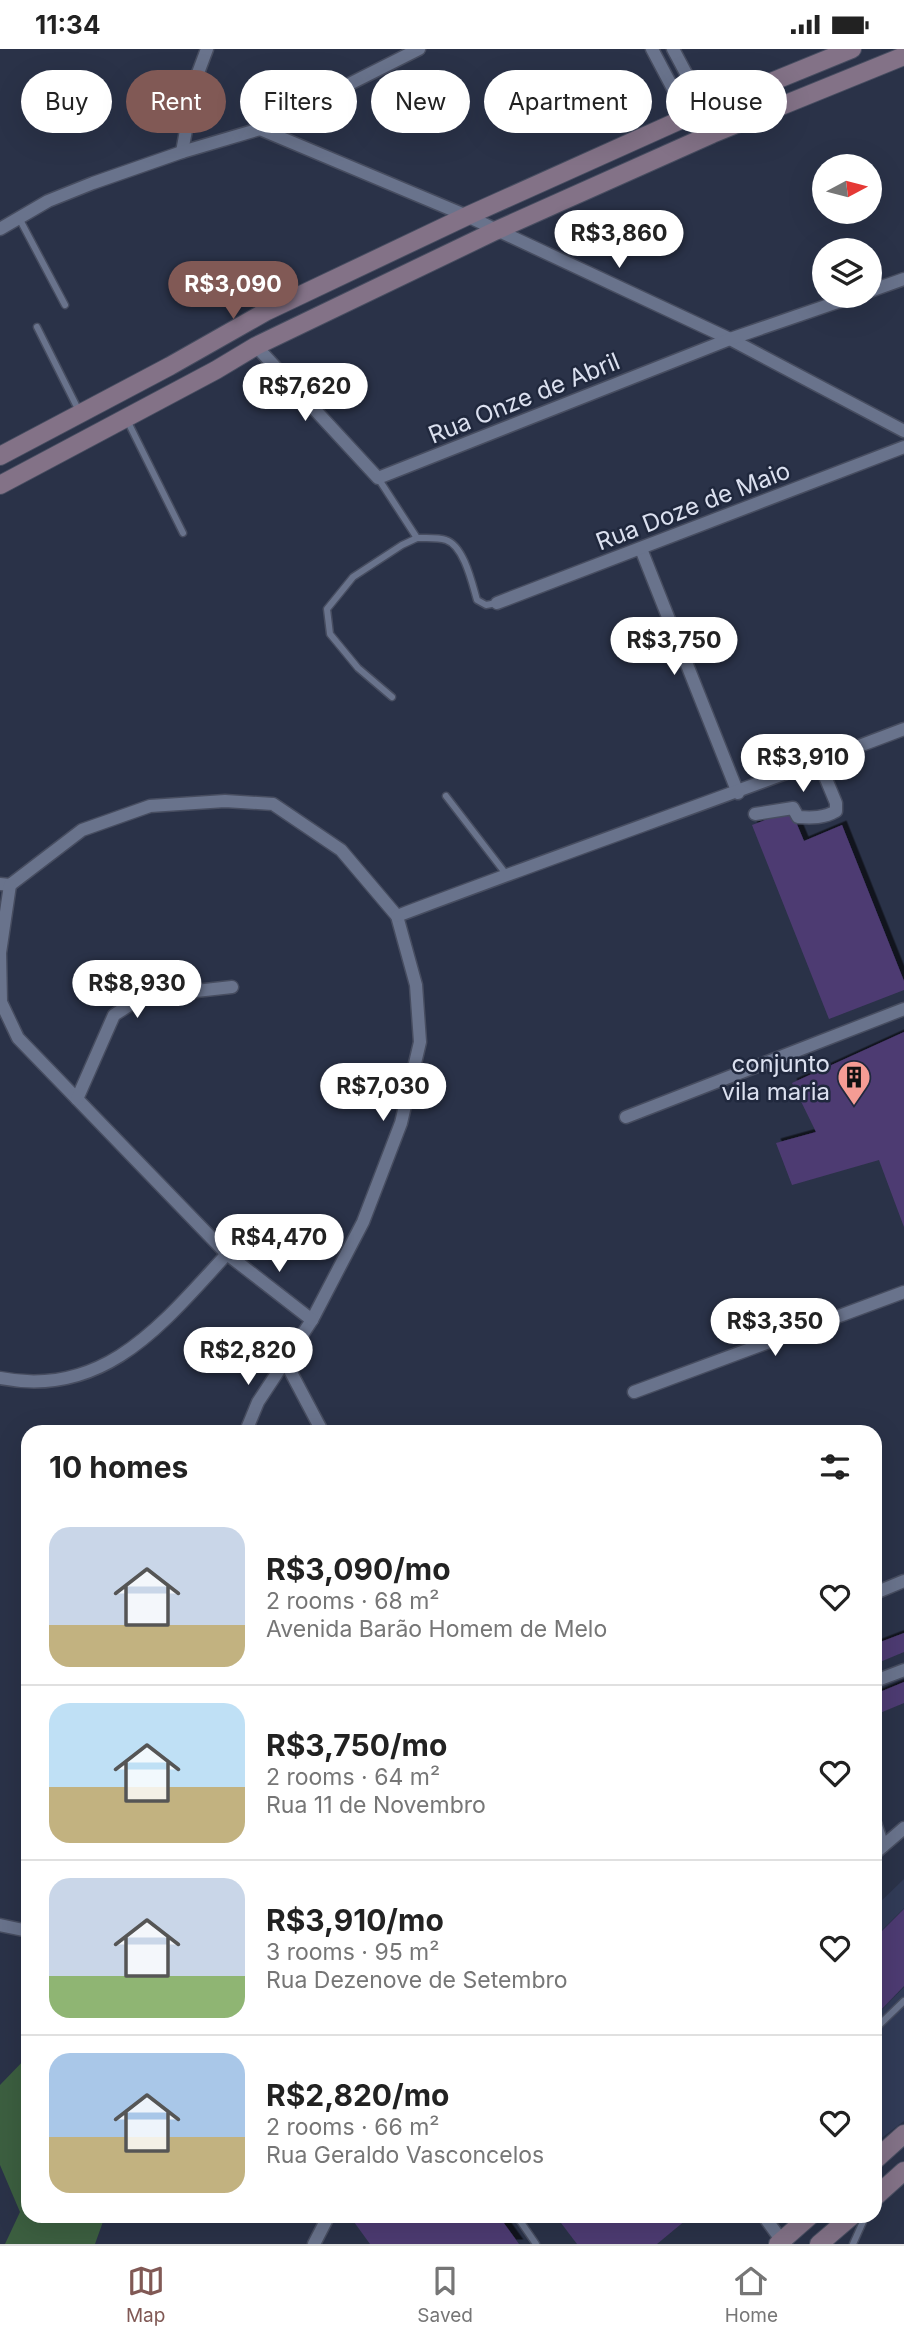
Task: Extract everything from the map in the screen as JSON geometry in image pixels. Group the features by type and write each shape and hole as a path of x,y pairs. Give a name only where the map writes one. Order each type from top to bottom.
{"main road":[{"path":"787,76 852,49"},
{"path":"787,103 904,56"},
{"path":"0,456 267,311 467,216 666,127"},
{"path":"0,485 256,346 495,231 715,133"},
{"path":"256,346 251,328 267,311"},
{"path":"882,2148 904,2134"},
{"path":"882,2191 904,2171"},
{"path":"782,2243 803,2223"},
{"path":"819,2244 844,2223"}],"street":[{"path":"182,152 195,81 207,49"},
{"path":"357,80 419,49"},
{"path":"652,49 666,75"},
{"path":"673,49 684,70"},
{"path":"0,229 48,201 93,183 246,133"},
{"path":"270,133 467,216 730,339 904,431"},
{"path":"882,287 904,279"},
{"name":"Rua Onze de Abril","path":"378,478 730,339 820,308"},
{"path":"256,346 378,478"},
{"name":"Rua Doze de Maio","path":"496,603 904,447"},
{"path":"641,549 738,793"},
{"path":"397,916 506,874 738,793 904,729"},
{"path":"755,814 793,808 798,817 812,818 826,817 836,811 836,803 819,762"},
{"path":"248,1425 258,1402 312,1319 363,1222 401,1123 420,1042 416,985 397,916 341,850 273,804 225,801 150,806 82,830 5,884 0,953 1,1002 18,1038 227,1254 312,1319"},
{"path":"77,1099 114,1015 142,997 232,987"},
{"path":"626,1117 904,1009"},
{"path":"0,1378 36,1382 93,1372 123,1354 160,1326 227,1254"},
{"path":"634,1392 904,1292"},
{"path":"285,1361 319,1425"},
{"path":"882,1590 904,1581"},
{"path":"882,1678 904,1670"},
{"path":"882,1847 904,1828"},
{"path":"0,1925 21,1930"},
{"path":"314,2244 325,2223"},
{"path":"768,2223 782,2243"}],"lane":[{"path":"19,218 65,305"},
{"path":"37,327 80,414"},
{"path":"126,418 183,533"},
{"path":"378,478 417,538"},
{"path":"392,697 358,668 330,634 327,609 353,577 417,538 448,540 467,566 477,600 486,605 496,603"},
{"path":"446,796 506,874"},
{"path":"882,2022 904,2001"},
{"path":"522,2223 536,2244"},
{"path":"853,2244 862,2223"}],"shaded area":[{"path":"904,1879 904,2121 882,2138 882,1900"}],"green space":[{"path":"21,2063 21,2223 102,2223 95,2244 5,2244 20,2212 0,2165 0,2085"}],"building":[{"path":"791,810 804,841 842,825 904,981 904,990 829,1019 752,825"},
{"name":"conjunto vila maria","path":"904,1032 904,1227 879,1160 792,1185 776,1143 816,1132 792,1083"},
{"path":"904,1633 904,1652 882,1661 882,1641"},
{"path":"904,1682 904,1703 882,1712 882,1691"},
{"path":"904,1909 904,1986 882,2009 882,1931"},
{"path":"355,2223 504,2223 519,2244 370,2244"},
{"path":"561,2223 682,2223 657,2244 577,2244"}],"place":[{"name":"conjunto vila maria","path":"854,1107"}]}
